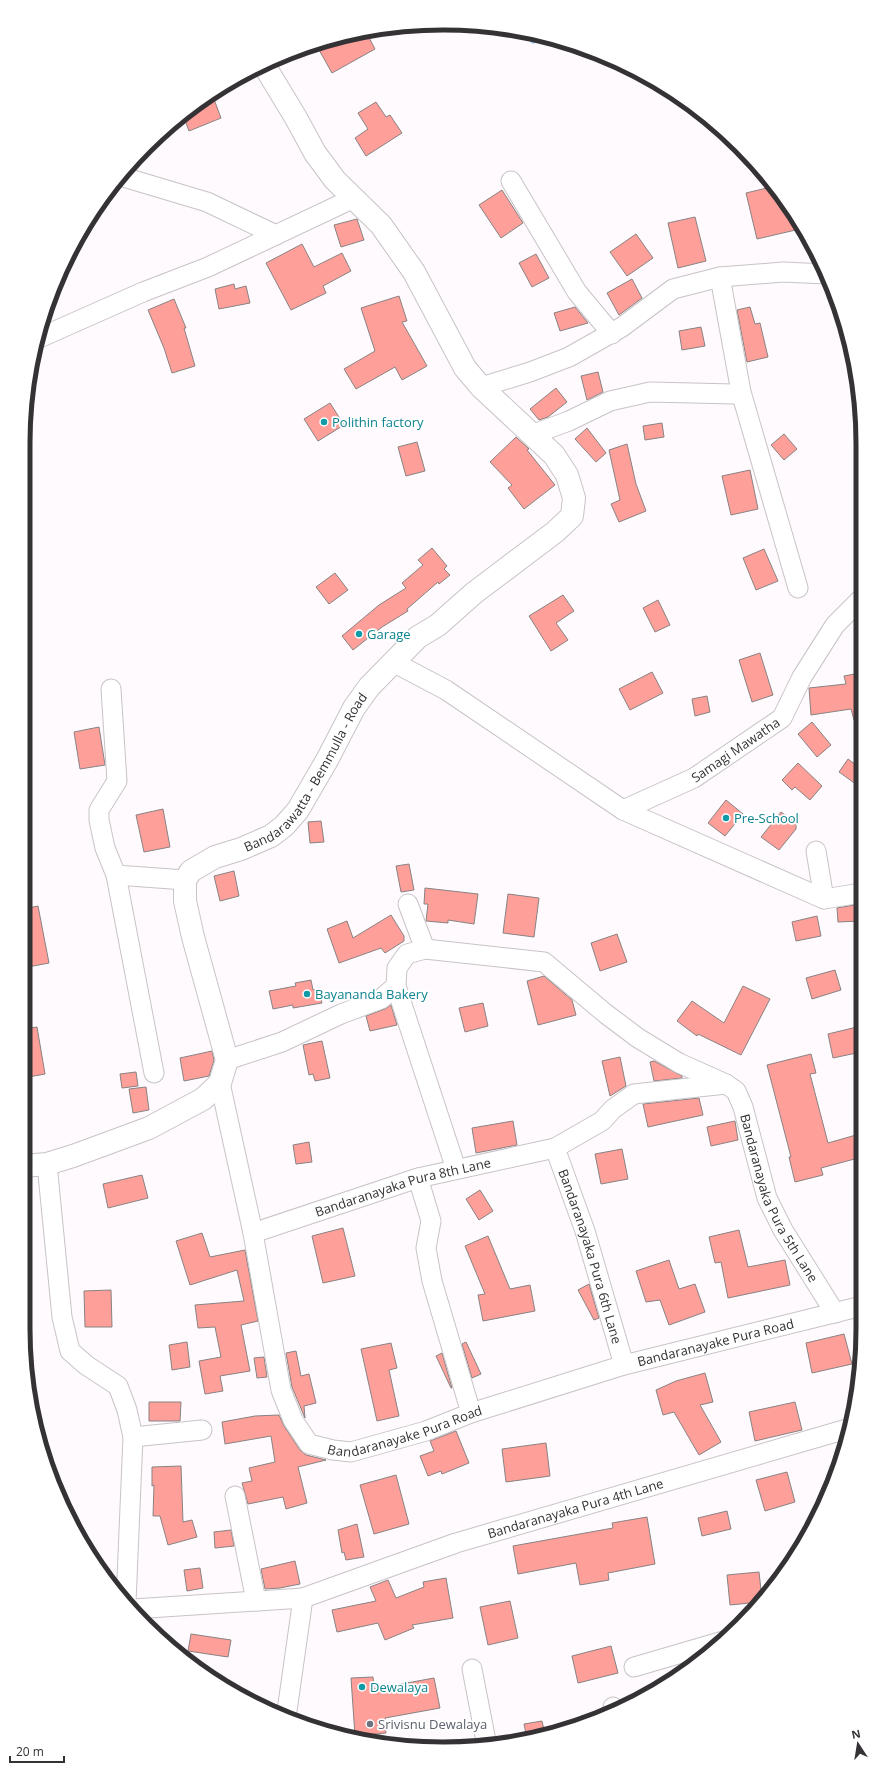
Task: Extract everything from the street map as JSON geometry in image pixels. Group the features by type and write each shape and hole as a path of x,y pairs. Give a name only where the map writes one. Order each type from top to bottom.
{"street":[{"name":"Bandarawatta - Bemmulla - Road","path":"185,880 191,871 203,863 271,836 284,826 298,810 327,760 354,708 369,687 418,637 438,625 474,593 555,532 572,516 574,498 567,475 554,455 481,387 465,368 414,272 381,225 335,180 315,153 267,70"},
{"path":"126,178 207,202 276,235"},
{"path":"511,181 577,292 612,334"},
{"path":"44,336 143,292 208,266 354,198"},
{"path":"481,387 530,372 569,357 612,334 672,289 720,277 783,272 820,274"},
{"path":"720,277 742,392 798,588"},
{"path":"531,435 569,422 610,401 650,392 734,394 742,392"},
{"name":"Samagi Mawatha","path":"623,810 694,778 782,718 802,677 835,625 856,604"},
{"path":"392,662 446,690 623,810 824,899 856,894"},
{"path":"110,689 117,781 99,810 99,820 105,848 116,875 154,1073"},
{"path":"816,851 824,899"},
{"path":"30,1165 47,1164 73,1156 150,1128 203,1099 220,1083 227,1060 193,937 185,901 185,880 116,875"},
{"path":"408,904 425,949"},
{"path":"456,1169 396,986 397,968 406,954 425,949 544,962 606,1014 638,1038 679,1062 726,1084"},
{"path":"227,1060 282,1042 341,1014 381,999 396,986"},
{"name":"Bandaranayake Pura Road","path":"220,1083 253,1233 281,1390 293,1420 308,1444 333,1450 351,1452 426,1431 471,1413 624,1365 856,1308"},
{"name":"Bandaranayaka Pura 8th Lane","path":"253,1233 418,1178 555,1148 602,1121 613,1109 634,1094 726,1084"},
{"name":"Bandaranayaka Pura 5th Lane","path":"726,1084 736,1091 744,1107 767,1198 780,1224 835,1313"},
{"name":"Bandaranayaka Pura 6th Lane","path":"555,1148 585,1231 624,1365"},
{"path":"47,1164 62,1317 70,1351 86,1365 118,1386 128,1410 133,1437 126,1594"},
{"path":"418,1178 431,1221 426,1248 432,1281 471,1413"},
{"path":"133,1437 202,1430"},
{"name":"Bandaranayaka Pura 4th Lane","path":"139,1609 303,1598 456,1543 843,1430"},
{"path":"235,1496 256,1601"},
{"path":"287,1712 303,1598"},
{"path":"634,1667 709,1645"},
{"path":"472,1670 486,1739"}],"building":[{"path":"369,37 375,49 332,73 319,49"},
{"path":"214,100 221,118 189,131 185,121"},
{"path":"376,102 386,117 390,115 402,133 366,156 355,138 368,129 358,113"},
{"path":"768,188 796,230 757,239 746,193"},
{"path":"502,190 523,223 501,238 479,205"},
{"path":"695,217 706,261 678,268 668,223"},
{"path":"357,219 364,240 341,247 334,225"},
{"path":"636,234 653,258 627,276 610,252"},
{"path":"302,244 314,267 342,253 351,271 323,286 326,293 291,310 266,263"},
{"path":"536,254 549,278 532,287 519,263"},
{"path":"632,279 642,298 619,315 607,293"},
{"path":"234,284 235,289 246,286 250,303 219,309 215,289"},
{"path":"399,296 407,321 402,322 427,366 402,380 395,367 356,389 344,369 375,351 361,308"},
{"path":"174,299 186,328 184,328 195,366 172,373 164,348 148,310"},
{"path":"575,307 588,323 560,331 554,313"},
{"path":"750,307 755,324 760,323 768,357 747,362 737,310"},
{"path":"701,327 705,346 682,350 679,331"},
{"path":"598,372 603,392 587,400 581,376"},
{"path":"556,388 567,402 548,417 539,420 530,409"},
{"name":"Polithin factory","path":"330,403 344,425 318,441 304,419"},
{"path":"662,423 664,437 645,440 643,426"},
{"path":"587,428 606,453 596,462 575,439"},
{"path":"784,434 797,449 784,460 771,445"},
{"path":"516,437 529,449 527,450 555,485 524,509 508,488 512,485 490,462"},
{"path":"417,442 425,471 406,476 398,447"},
{"path":"627,444 636,484 646,511 619,522 611,504 620,500 609,450"},
{"path":"750,470 758,509 731,515 722,476"},
{"path":"432,548 447,566 444,569 450,575 439,584 438,582 407,609 408,611 382,627 353,650 342,636 379,605 406,588 402,583 423,565 418,560"},
{"path":"764,549 778,581 756,590 743,558"},
{"path":"335,573 348,590 329,604 316,587"},
{"path":"563,595 574,611 556,623 568,640 551,651 529,616"},
{"path":"658,600 670,625 655,632 643,608"},
{"path":"760,653 773,695 752,702 739,660"},
{"path":"652,672 663,693 630,710 619,689"},
{"path":"856,674 856,720 854,720 851,709 811,715 809,688 846,684 844,676"},
{"path":"707,696 710,712 695,716 692,699"},
{"path":"812,722 831,745 817,757 798,734"},
{"path":"99,727 105,765 80,769 74,732"},
{"path":"848,759 856,765 856,784 839,772"},
{"path":"798,763 822,786 810,800 795,787 792,790 782,780"},
{"name":"Pre-School","path":"726,800 743,814 725,836 708,823"},
{"path":"163,809 170,847 144,852 136,815"},
{"path":"781,812 796,823 796,829 779,850 761,837"},
{"path":"321,821 324,842 310,843 308,822"},
{"path":"409,864 414,890 401,892 396,866"},
{"path":"234,871 239,896 220,901 214,876"},
{"path":"425,888 478,894 474,924 448,920 448,923 426,921 428,904 424,904"},
{"path":"508,894 539,898 534,937 503,933"},
{"path":"856,905 856,921 838,922 837,908"},
{"path":"38,906 49,963 30,967 30,908"},
{"path":"391,915 404,936 404,941 385,953 381,948 339,963 327,929 347,921 353,938"},
{"path":"817,916 821,936 796,941 792,922"},
{"path":"617,934 627,962 600,971 591,943"},
{"path":"835,970 841,990 812,999 806,978"},
{"path":"544,976 572,1000 576,1015 538,1025 527,981"},
{"path":"311,980 313,990 319,989 322,1003 293,1008 293,1005 273,1009 269,991 296,986 295,983"},
{"path":"743,986 770,999 741,1055 698,1034 697,1036 677,1021 692,1001 724,1023"},
{"path":"483,1003 488,1026 465,1032 459,1008"},
{"path":"391,1005 397,1025 370,1031 366,1016 385,1009"},
{"path":"37,1027 45,1074 30,1077 30,1028"},
{"path":"856,1027 856,1053 833,1058 828,1034"},
{"path":"322,1041 330,1078 315,1081 313,1074 309,1075 303,1045"},
{"path":"212,1051 214,1060 209,1076 184,1081 180,1058"},
{"path":"811,1054 816,1073 810,1074 828,1143 856,1135 856,1159 821,1168 823,1175 795,1182 789,1157 791,1157 767,1065"},
{"path":"620,1057 626,1086 610,1096 602,1061"},
{"path":"654,1061 682,1076 682,1078 654,1081 650,1062"},
{"path":"136,1072 138,1086 122,1088 120,1074"},
{"path":"146,1087 149,1110 133,1113 129,1089"},
{"path":"699,1098 703,1115 648,1127 643,1104"},
{"path":"513,1121 517,1145 476,1153 472,1128"},
{"path":"735,1121 738,1140 711,1146 707,1127"},
{"path":"309,1142 312,1162 296,1164 293,1145"},
{"path":"622,1149 628,1179 601,1184 595,1154"},
{"path":"142,1175 148,1198 108,1208 103,1184"},
{"path":"480,1190 493,1211 479,1220 466,1199"},
{"path":"343,1228 355,1276 323,1283 312,1236"},
{"path":"739,1230 748,1267 785,1260 790,1285 728,1298 721,1262 715,1263 709,1237"},
{"path":"202,1233 210,1257 245,1250 258,1321 241,1325 250,1371 220,1376 223,1391 205,1394 199,1361 221,1357 215,1327 198,1328 195,1305 244,1301 237,1270 190,1285 176,1241"},
{"path":"488,1236 510,1289 530,1285 535,1311 483,1321 478,1295 485,1294 465,1246"},
{"path":"669,1260 679,1289 695,1284 705,1312 669,1325 660,1300 646,1302 636,1271"},
{"path":"589,1284 599,1318 594,1320 578,1290"},
{"path":"111,1290 112,1327 85,1327 84,1291"},
{"path":"844,1334 852,1364 812,1373 806,1343"},
{"path":"187,1342 190,1367 172,1370 169,1345"},
{"path":"466,1342 481,1374 472,1378 462,1344"},
{"path":"391,1343 397,1368 389,1370 399,1416 377,1421 361,1349"},
{"path":"296,1351 301,1376 309,1374 316,1403 304,1406 305,1418 292,1387 286,1353"},
{"path":"442,1353 452,1388 436,1356"},
{"path":"264,1357 267,1377 257,1378 254,1358"},
{"path":"705,1373 713,1402 700,1405 721,1442 699,1455 674,1412 663,1415 656,1390 676,1381"},
{"path":"149,1402 181,1402 180,1421 149,1421"},
{"path":"795,1402 802,1430 755,1441 749,1412"},
{"path":"279,1415 284,1426 300,1450 306,1455 326,1460 298,1467 307,1503 286,1509 283,1497 248,1504 242,1483 252,1481 249,1468 275,1462 271,1436 225,1444 222,1422 255,1416"},
{"path":"456,1431 469,1463 442,1474 441,1471 428,1476 420,1456 434,1451 430,1441"},
{"path":"546,1443 550,1476 506,1482 502,1449"},
{"path":"181,1466 183,1522 192,1520 197,1537 168,1545 160,1516 153,1516 154,1485 152,1486 152,1467"},
{"path":"787,1472 795,1502 765,1511 756,1480"},
{"path":"396,1475 409,1524 374,1534 360,1485"},
{"path":"727,1511 731,1529 702,1536 698,1518"},
{"path":"647,1517 655,1564 608,1573 609,1580 580,1585 576,1563 518,1574 513,1546 613,1528 612,1523"},
{"path":"357,1524 364,1557 346,1560 344,1552 342,1553 338,1530"},
{"path":"231,1530 234,1546 215,1548 214,1532"},
{"path":"295,1561 300,1584 265,1589 261,1569"},
{"path":"200,1568 203,1588 187,1591 184,1570"},
{"path":"759,1572 761,1592 752,1603 730,1605 727,1575"},
{"path":"446,1578 453,1618 412,1625 414,1628 385,1640 378,1623 337,1632 332,1610 376,1601 370,1587 388,1580 396,1598 424,1587 423,1582"},
{"path":"510,1601 518,1638 488,1645 480,1607"},
{"path":"191,1634 231,1640 228,1657 188,1651"},
{"path":"611,1646 618,1673 578,1683 572,1656"},
{"path":"373,1677 374,1689 434,1678 440,1708 385,1718 386,1733 367,1735 355,1732 351,1678"},
{"path":"542,1721 544,1729 526,1734 524,1724"}],"place":[{"name":"Polithin factory","path":"324,422"},
{"name":"Garage","path":"359,634"},
{"name":"Pre-School","path":"726,818"},
{"name":"Bayananda Bakery","path":"307,994"},
{"name":"Dewalaya","path":"362,1687"},
{"name":"Srivisnu Dewalaya","path":"370,1724"}]}
